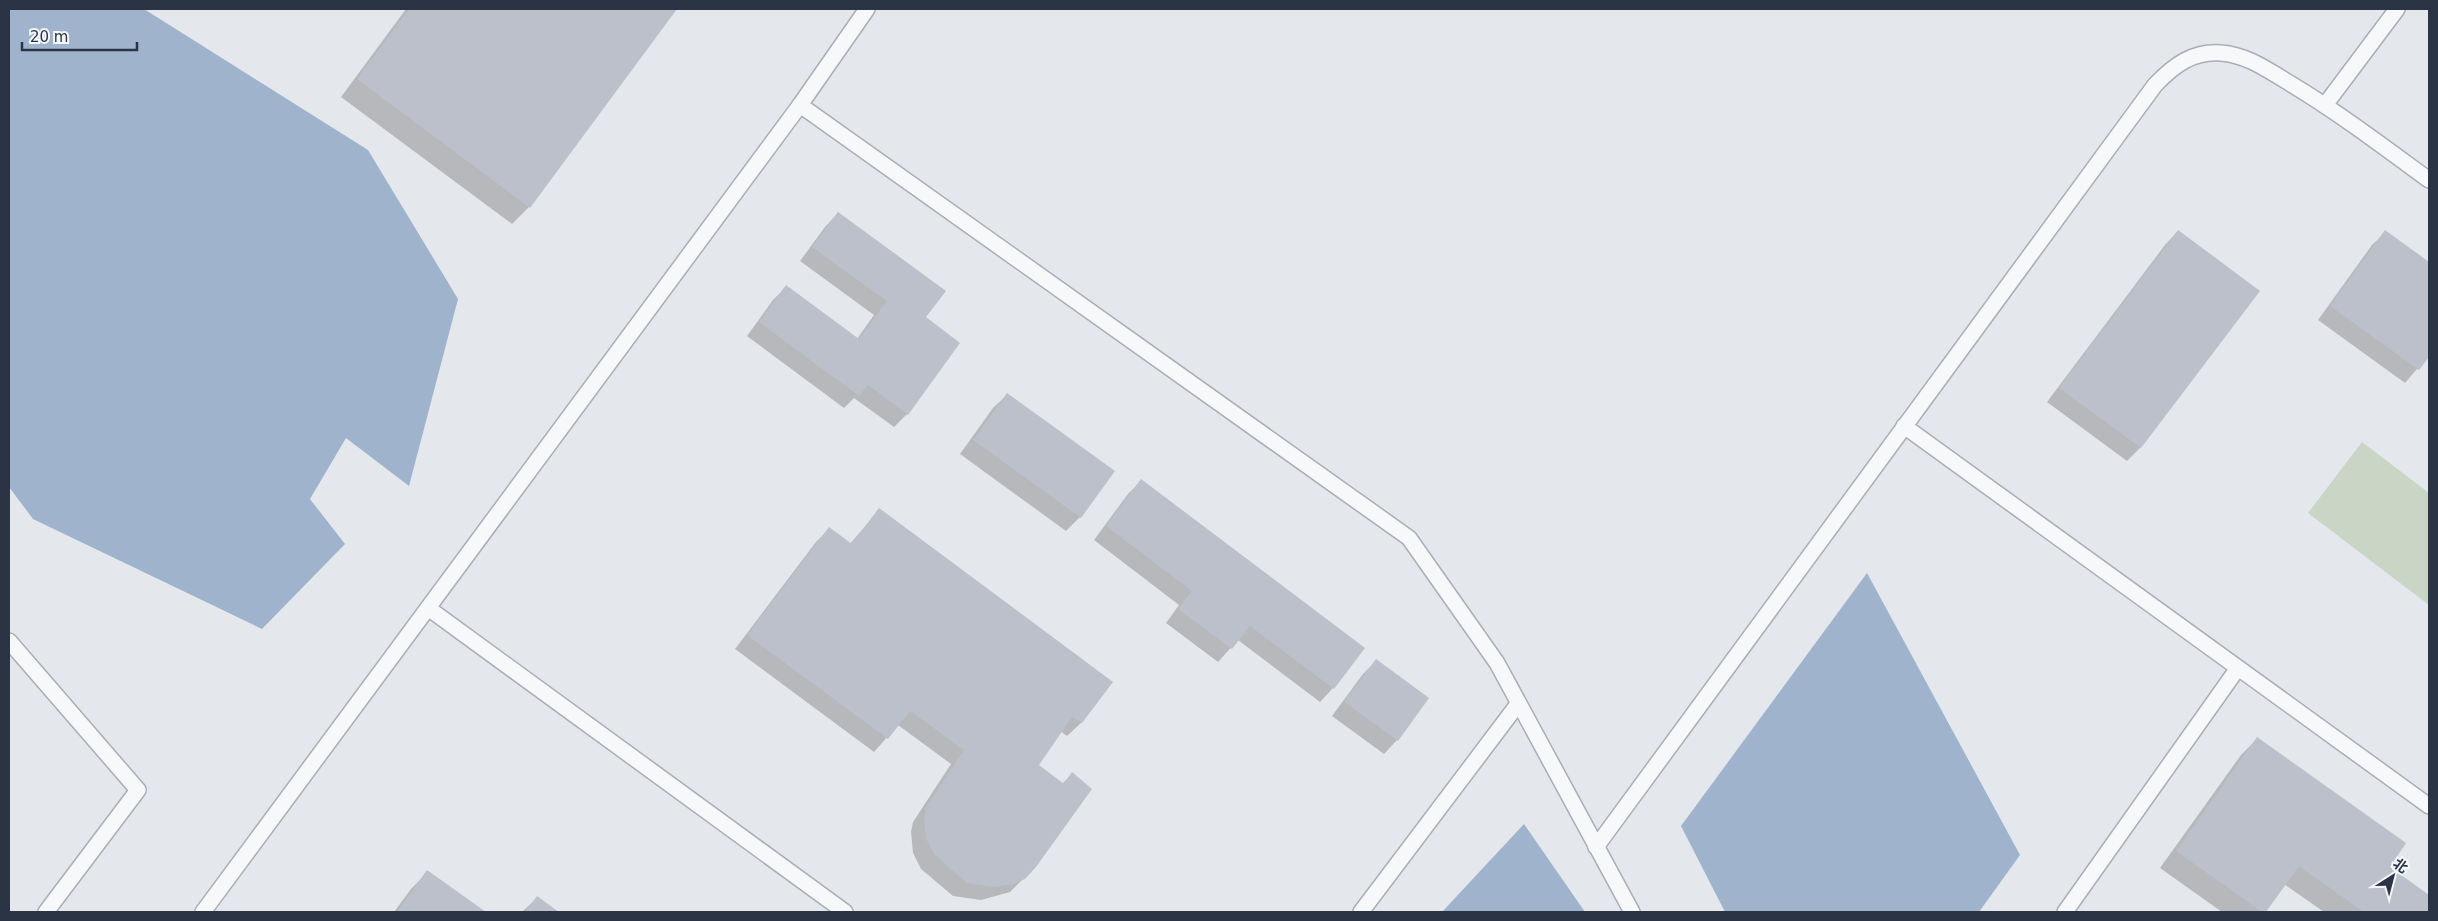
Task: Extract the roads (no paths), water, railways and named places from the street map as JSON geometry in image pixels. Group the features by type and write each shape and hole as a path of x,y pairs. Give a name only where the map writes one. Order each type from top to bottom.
{"lane":[{"path":"203,912 800,105 867,9"},
{"path":"2325,105 2398,9"},
{"path":"1596,847 2155,85 2169,70 2188,58 2203,54 2232,54 2250,60 2325,105 2429,180"},
{"path":"800,105 1409,538 1497,663 1632,912"},
{"path":"1904,426 2429,806"},
{"path":"428,608 845,912"},
{"path":"9,641 138,790 46,912"},
{"path":"2065,912 2238,668"},
{"path":"1361,912 1518,704"}],"water":[{"path":"9,9 144,9 368,150 458,299 409,486 346,438 310,499 345,544 262,629 33,519 9,487"},
{"path":"1867,573 2020,855 1979,912 1725,912 1681,826"},
{"path":"1524,824 1585,912 1442,912"}]}
